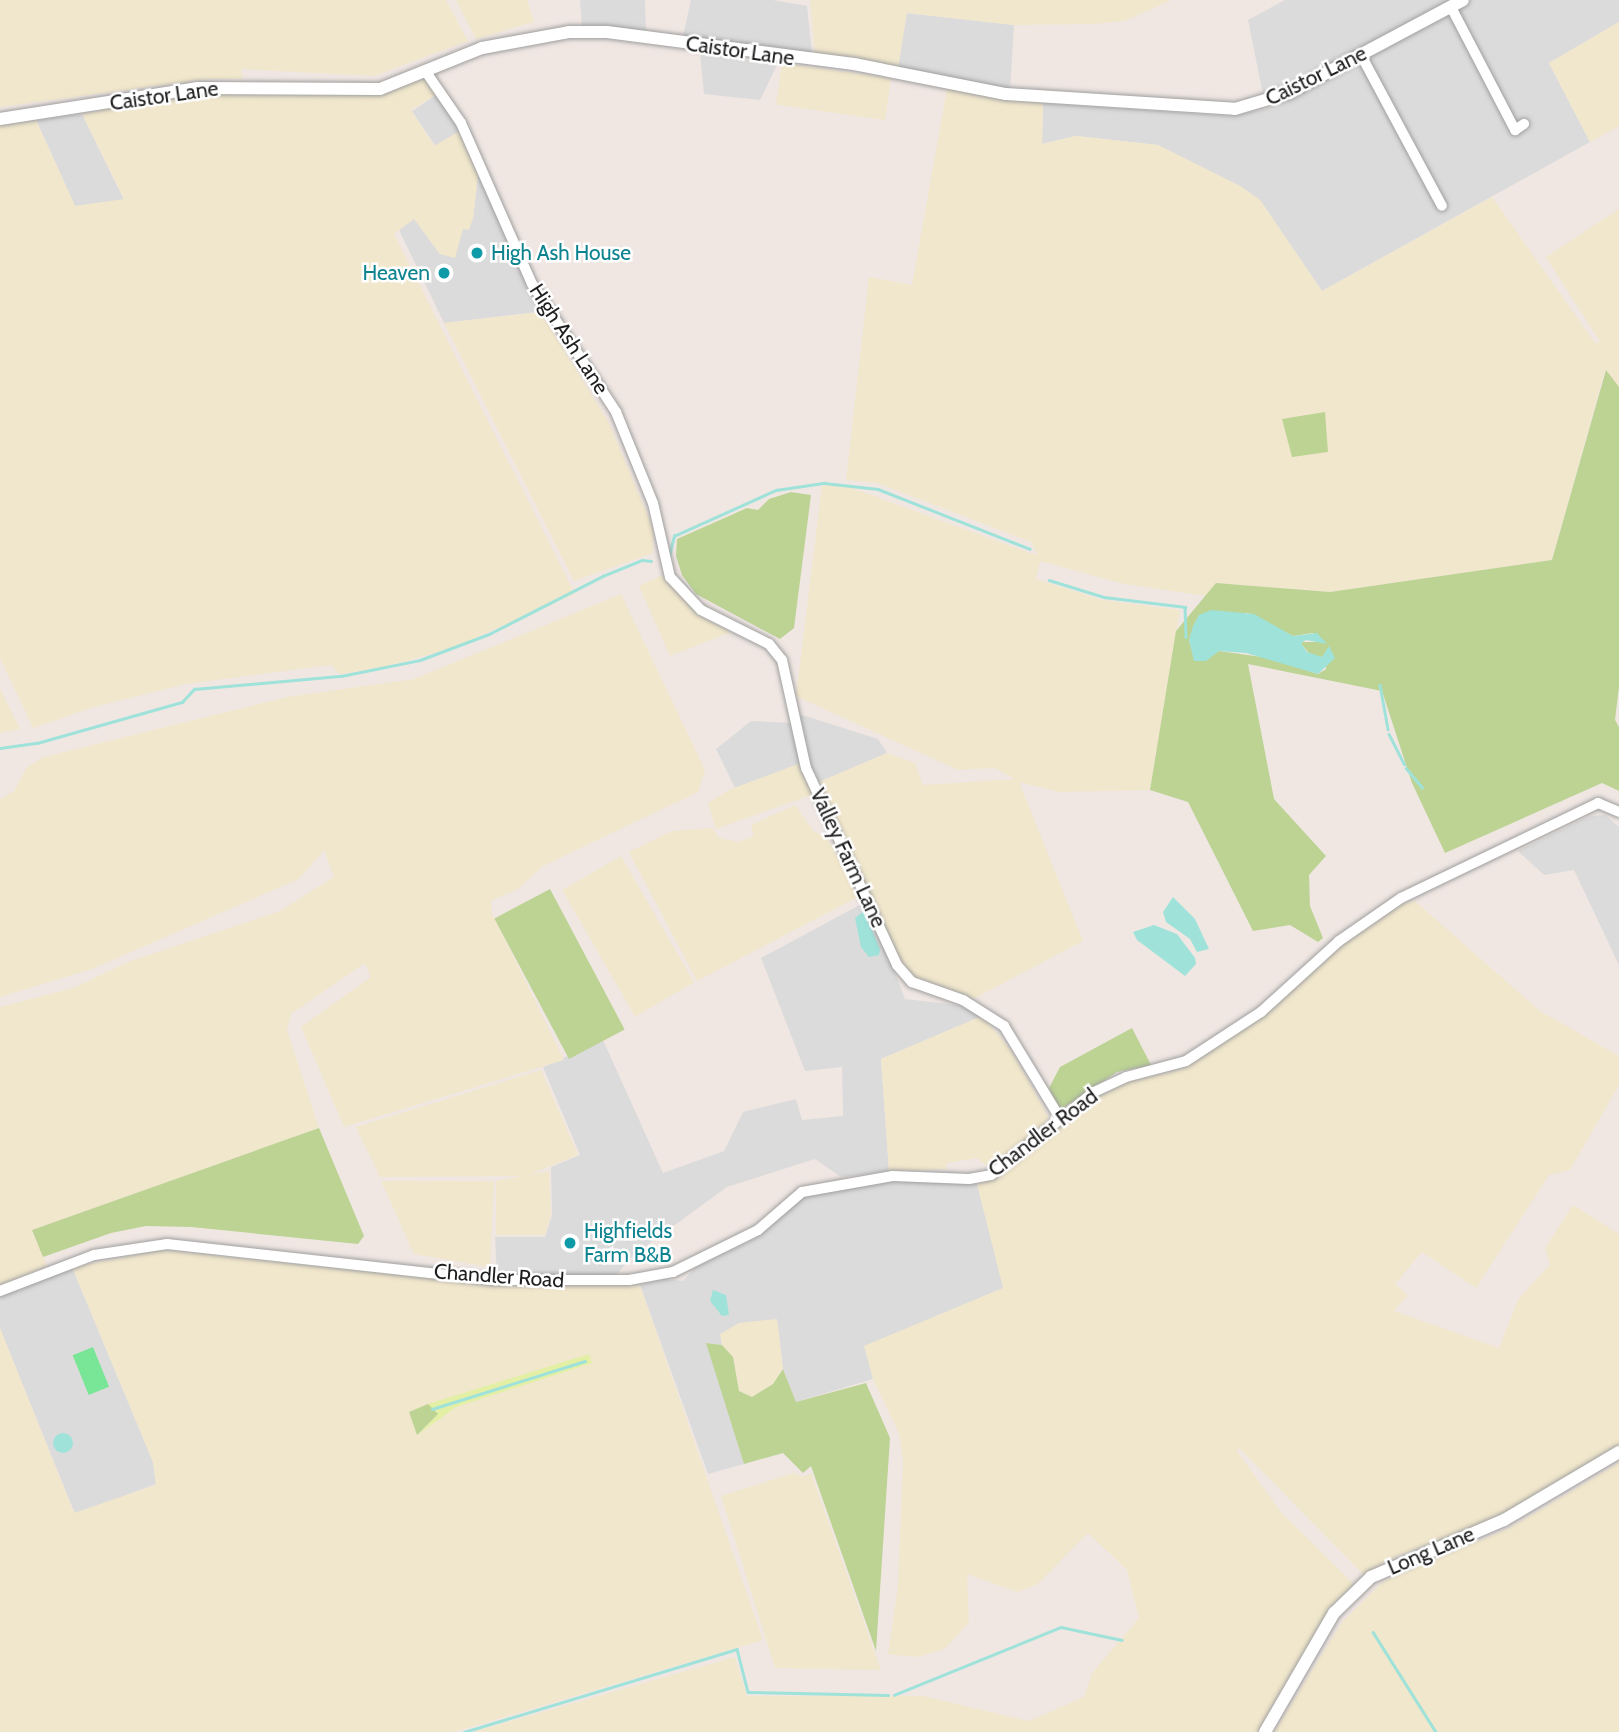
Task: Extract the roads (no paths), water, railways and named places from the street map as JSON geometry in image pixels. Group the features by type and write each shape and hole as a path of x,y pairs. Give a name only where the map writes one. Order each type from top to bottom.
{"street":[{"name":"Caistor Lane","path":"0,119 197,88 380,89 500,43 569,32 607,32 854,64 1006,94 1235,109 1267,103 1463,0"},
{"path":"1451,7 1515,130"},
{"path":"1361,55 1442,206"},
{"name":"High Ash Lane","path":"426,72 460,123 532,284 616,412 653,503 670,577"},
{"name":"Valley Farm Lane","path":"670,577 701,610 769,644 782,660 806,768 897,965 923,988 963,1000 1004,1026 1060,1118"},
{"name":"Chandler Road","path":"0,1292 94,1255 167,1244 495,1280 638,1280 673,1272 740,1241 802,1192 893,1176 968,1179 991,1175 1038,1141 1060,1118 1116,1082 1186,1061 1261,1012 1339,940 1401,898 1590,806 1605,803 1619,812"},
{"name":"Long Lane","path":"1265,1732 1334,1613 1371,1577 1504,1520 1619,1452"}],"water":[{"path":"1211,610 1254,614 1293,636 1317,633 1327,644 1306,640 1301,643 1307,652 1322,657 1329,646 1335,658 1318,674 1246,653 1219,651 1206,661 1194,661 1189,640 1193,626 1199,615"},
{"path":"1173,897 1195,919 1209,949 1197,952 1190,939 1166,922 1163,912"},
{"path":"864,911 880,949 879,955 869,957 861,947 855,918"},
{"path":"1154,925 1177,934 1195,958 1196,964 1185,976 1137,940 1133,932"},
{"path":"713,1290 726,1295 729,1315 722,1316 710,1301"},
{"path":"59,1433 67,1433 73,1443 67,1453 59,1453 53,1447 53,1439"}],"waterway":[{"path":"669,556 674,536 776,490 824,483 878,489 1030,549"},
{"path":"0,748 37,743 182,702 194,689 341,676 420,660 489,634 603,576 642,560 651,561"},
{"path":"1049,580 1104,597 1185,607 1186,637"},
{"path":"1380,685 1388,729"},
{"path":"1389,734 1404,764"},
{"path":"1406,768 1422,787"},
{"path":"432,1409 585,1361"},
{"path":"894,1695 1061,1627 1122,1640"},
{"path":"1373,1632 1436,1732"},
{"path":"464,1732 737,1649 748,1692 888,1695"}],"place":[{"name":"High Ash House","path":"477,253"},
{"name":"Heaven","path":"444,273"},
{"name":"Highfields Farm B&B","path":"570,1243"}]}
